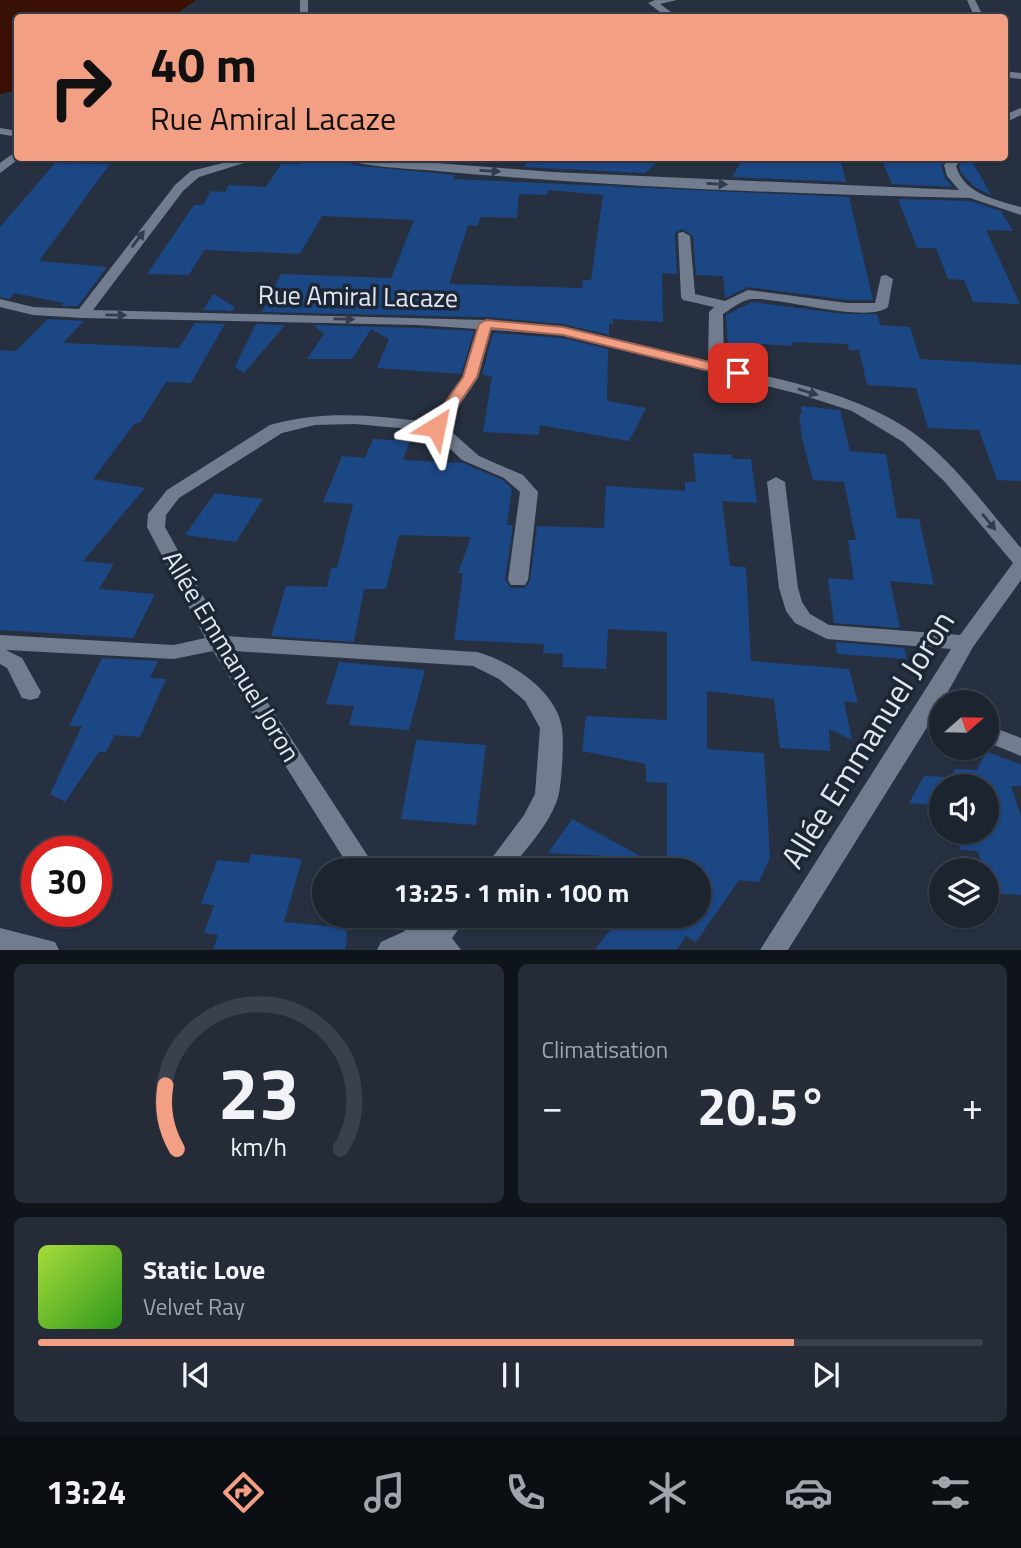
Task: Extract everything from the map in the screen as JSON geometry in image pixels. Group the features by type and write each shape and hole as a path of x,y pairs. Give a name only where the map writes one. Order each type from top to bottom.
{"street":[{"path":"669,14 652,3 673,0"},
{"path":"0,169 14,157"},
{"path":"210,161 218,166"},
{"path":"83,314 179,188 195,174 240,161"},
{"path":"374,161 434,168 851,192 971,194 1021,211"},
{"path":"954,161 950,165 950,173 955,182 971,194"},
{"path":"683,236 688,297 727,306"},
{"path":"716,368 716,312 748,294 847,307 881,307 886,279"},
{"name":"Rue Amiral Lacaze","path":"0,303 33,311 83,314 486,324 563,331 716,368 858,408 909,438 950,477 1021,563"},
{"path":"486,324 470,377 436,427 462,453 480,463 512,473 529,492 518,580"},
{"name":"Allée Emmanuel Joron","path":"357,858 218,643 156,527 157,514 173,494 276,429 293,423 324,418 436,427"},
{"path":"776,482 794,610 807,624 827,632 965,643"},
{"name":"Allée Emmanuel Joron","path":"944,690 965,643 1021,563"},
{"path":"0,642 174,652 218,643 477,659 507,674 533,695 545,712 551,728 547,794 533,822 504,858"},
{"path":"0,654 15,663 30,692"},
{"name":"Allée Emmanuel Joron","path":"773,950 929,719"},
{"path":"999,738 1021,747"},
{"path":"421,928 441,945"},
{"path":"441,945 450,928"},
{"path":"0,940 46,950"},
{"path":"390,950 404,943 441,945"}],"shaded area":[{"path":"0,0 196,0 176,14 14,14 14,91 0,94"}],"building":[{"path":"346,161 360,166 455,175 453,179 849,197 873,300 847,300 748,287 725,298 723,276 696,275 693,236 682,229 675,233 677,274 662,273 663,322 613,319 613,324 609,323 609,335 563,324 486,317 262,312 281,274 391,278 414,220 322,216 300,254 204,250 189,275 147,274 194,205 203,205 211,191 225,192 229,185 266,187 281,164","holes":["548,190 603,195 591,280 583,280 582,288 449,284 468,225 478,226 480,217 517,218 519,194 547,195"]},
{"path":"529,161 659,161 645,173 524,167"},
{"path":"741,161 841,161 846,182 732,177"},
{"path":"882,161 945,161 941,166 945,178 953,187 892,184"},
{"path":"963,161 972,161 992,196 975,187 962,174 959,166"},
{"path":"55,163 110,164 39,261 107,267 78,306 61,306 64,303 14,293 10,299 0,297 0,227"},
{"path":"898,199 970,201 1001,211 1013,231 986,230 1020,304 973,302 964,280 948,279 936,248 917,248"},
{"path":"213,294 235,307 233,311 203,310"},
{"path":"752,302 844,314 877,314 880,325 910,327 920,359 1021,365 1021,481 997,480 979,430 928,428 916,388 867,385 859,350 849,350 848,344 792,342 793,346 762,344 762,349 728,347 726,315"},
{"path":"48,319 84,321 63,343 179,348 195,323 225,324 191,383 166,382 140,423 135,423 93,479 145,488 83,561 114,564 99,589 155,594 133,638 0,630 0,350 16,351"},
{"path":"256,324 285,325 244,373 235,367"},
{"path":"313,325 474,331 461,374 377,368 389,339 371,329 352,359 307,359 324,334"},
{"path":"493,333 563,338 608,349 607,401 646,408 629,441 540,425 539,435 483,432 492,376 482,375"},
{"path":"801,406 840,410 850,451 886,454 897,518 919,519 934,585 890,581 900,628 834,623 828,578 854,580 848,540 856,540 844,482 813,480 802,438 799,414 802,414"},
{"path":"373,439 410,441 403,460 463,463 503,480 512,489 507,525 513,525 505,580 511,588 525,588 530,581 537,526 604,528 606,486 685,491 685,482 696,482 693,453 751,459 757,503 722,501 730,566 746,567 751,661 849,669 858,703 844,701 852,740 829,729 830,751 780,748 774,699 707,691 707,749 764,753 770,857 759,882 739,880 711,920 711,858 667,858 667,783 646,782 646,764 582,751 586,716 667,720 667,632 608,629 606,669 562,667 563,654 543,653 544,644 454,640 463,573 458,573 471,537 399,535 386,589 364,589 354,642 271,636 286,586 327,587 331,568 337,568 353,504 323,502 342,456 365,458"},
{"path":"215,493 263,499 236,542 185,535"},
{"path":"836,642 904,648 907,659 837,654"},
{"path":"102,658 158,661 150,678 166,679 140,737 115,735 106,752 99,752 65,802 50,794 82,726 69,726"},
{"path":"339,662 425,670 409,730 349,725 354,706 326,704"},
{"path":"416,740 486,745 476,825 401,819"},
{"path":"999,756 1021,765 1021,786 1011,786 1021,817 1021,895 999,894 999,858 980,858 978,851 960,850 959,844 999,844 999,774 952,774 955,769 977,770 982,760 999,760"},
{"path":"924,776 929,776 929,805 909,803"},
{"path":"572,819 644,858 548,853"},
{"path":"251,854 302,859 284,922 312,925 312,928 347,928 346,949 213,949 218,935 204,933 214,905 201,904 217,860 249,863"},
{"path":"612,928 706,928 696,942 686,936 677,949 595,949"}],"route":[{"path":"436,427 470,377 486,324 563,331 738,373"}]}
